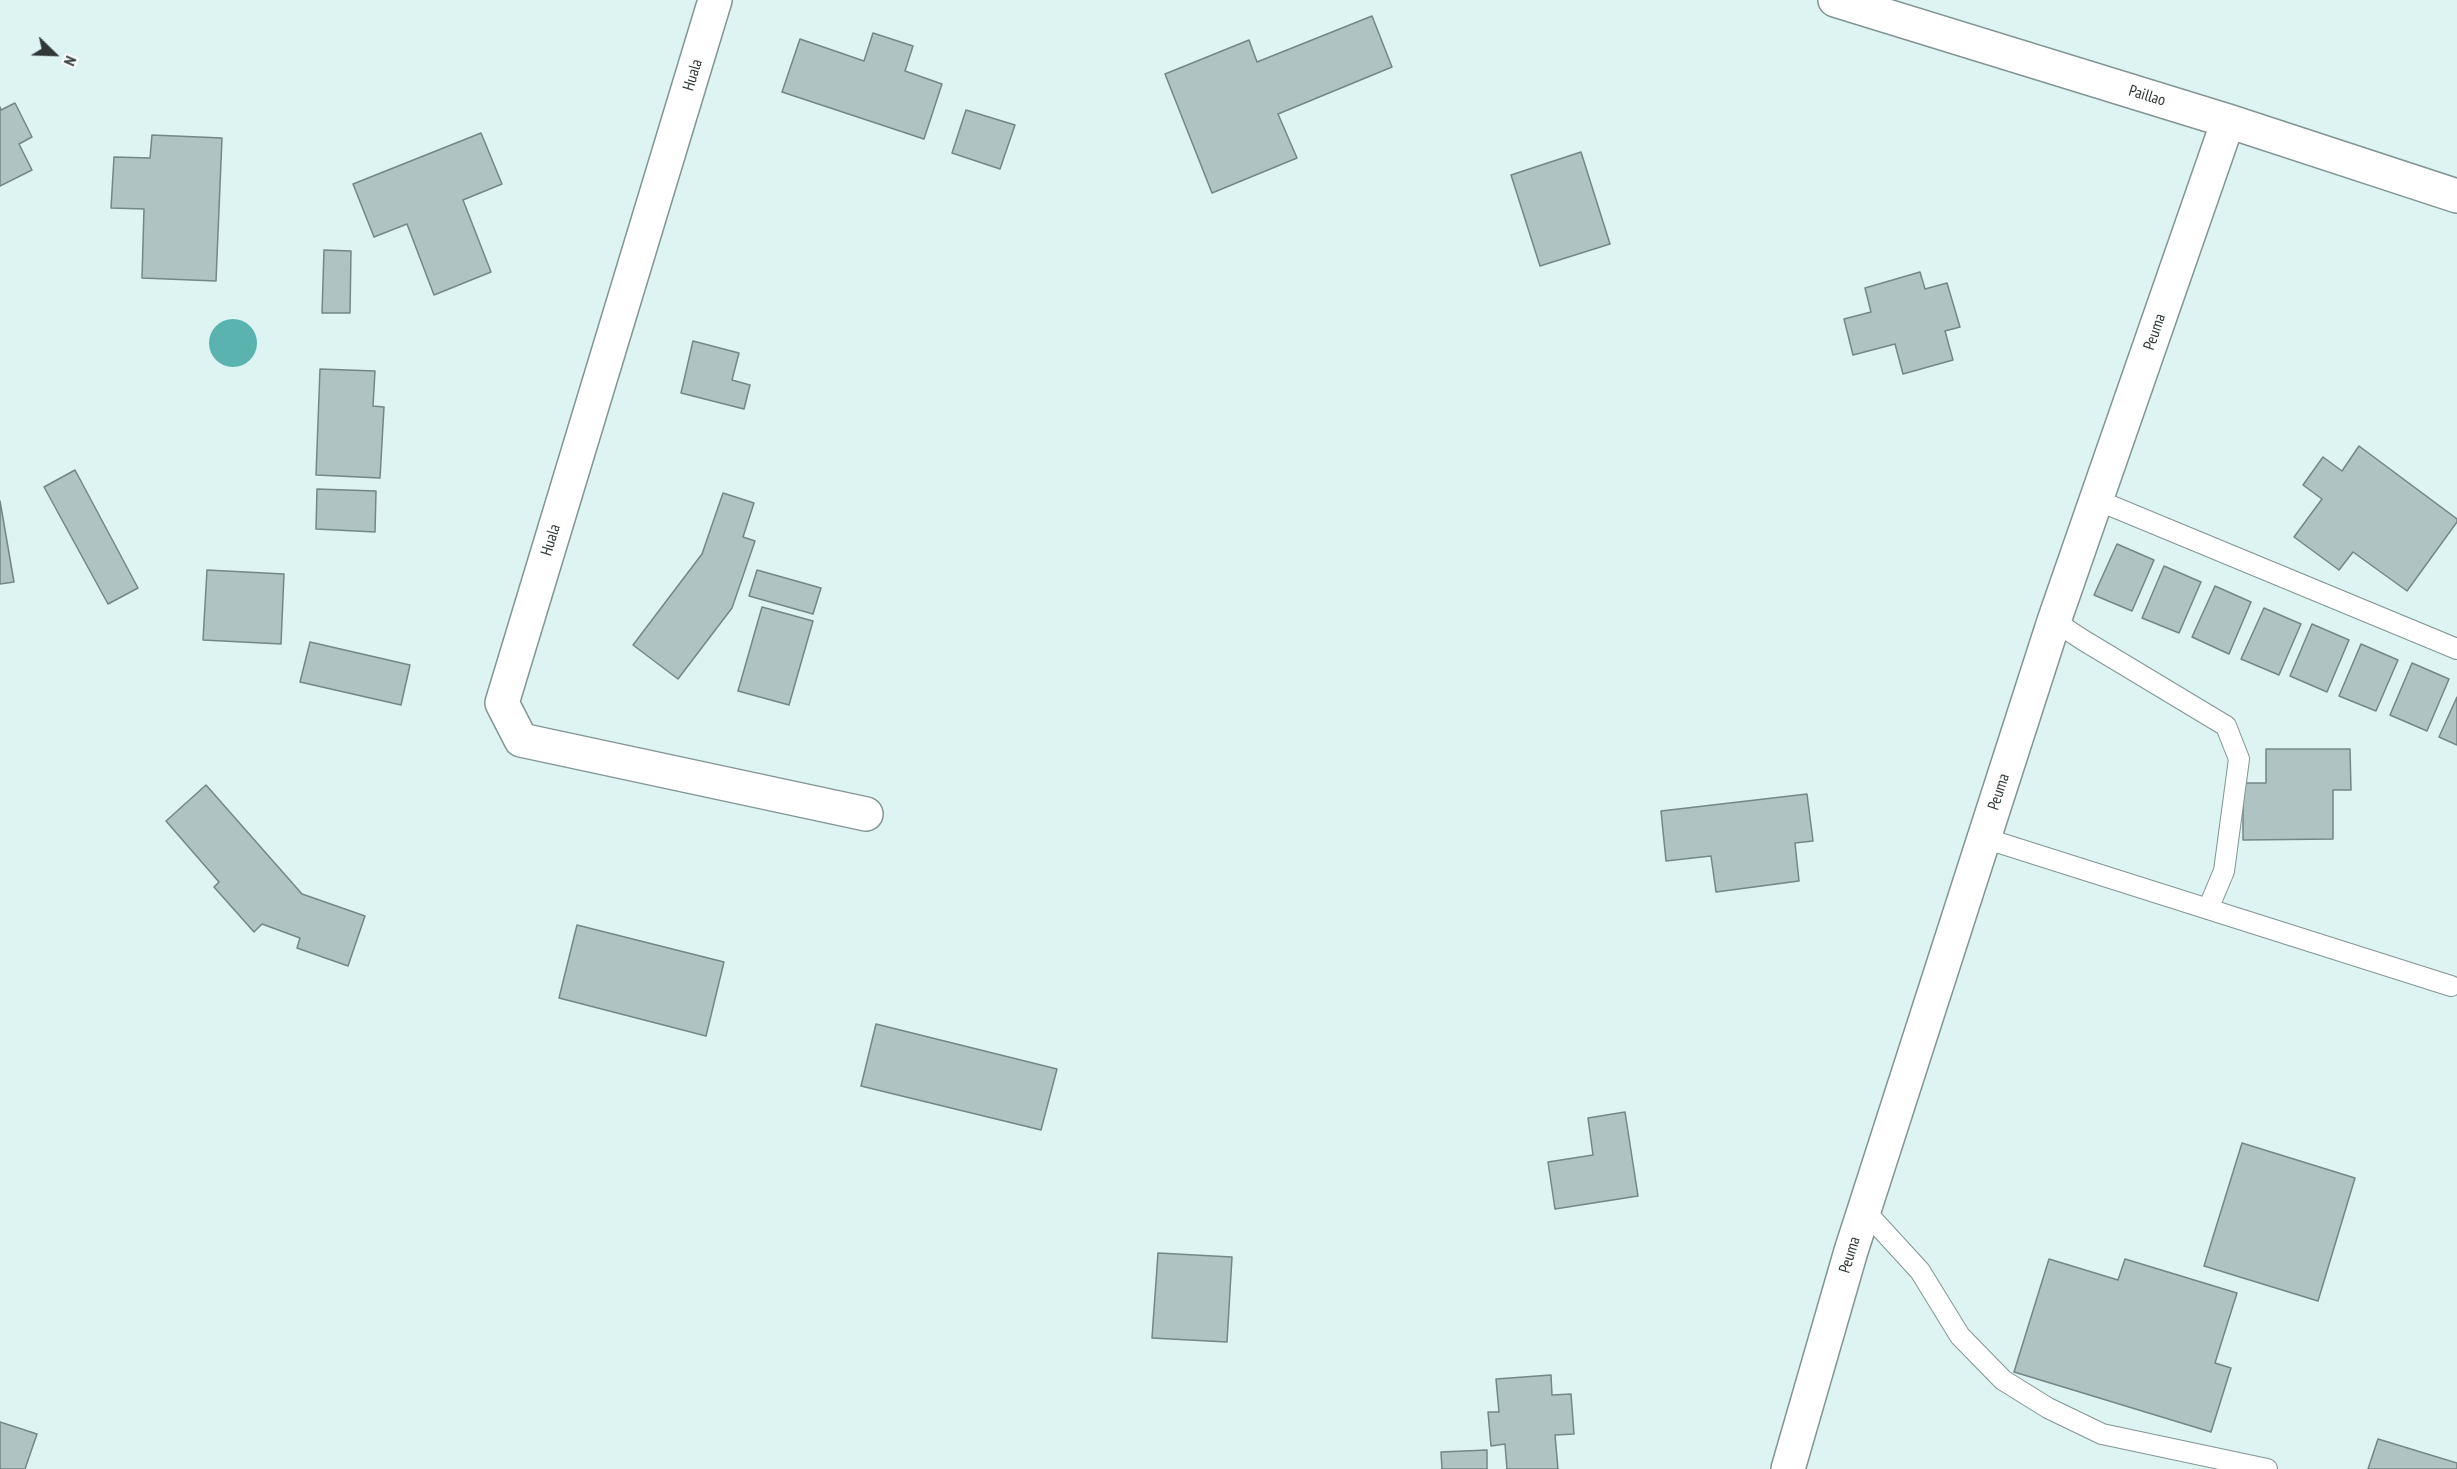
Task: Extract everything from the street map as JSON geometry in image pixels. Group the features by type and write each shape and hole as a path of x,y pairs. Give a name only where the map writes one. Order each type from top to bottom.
{"street":[{"name":"Huala","path":"716,0 502,703 521,741 866,814"},
{"name":"Paillao","path":"1835,0 2228,121 2457,196"},
{"name":"Peuma","path":"1788,1469 1864,1210 2054,621 2228,121"}],"lane":[{"path":"2097,500 2457,649"},
{"path":"2054,621 2226,726 2239,759 2224,871 2208,909"},
{"path":"1984,838 2451,986"},
{"path":"1864,1210 1920,1271 1960,1336 2003,1380 2048,1408 2102,1434 2266,1469"}],"water":[{"path":"233,319 250,326 257,343 250,360 233,367 216,360 209,343 216,326"}],"building":[{"path":"1372,16 1392,67 1278,114 1297,158 1212,193 1165,74 1249,40 1257,62"},
{"path":"873,33 913,46 905,71 942,84 924,139 782,92 800,39 864,61"},
{"path":"15,103 32,137 19,144 32,170 0,186 0,107 1,110"},
{"path":"966,110 1015,125 1000,169 952,153"},
{"path":"481,133 502,184 463,200 491,272 434,295 407,224 374,237 353,184"},
{"path":"152,135 222,138 216,281 142,278 144,209 111,208 114,157 150,158"},
{"path":"1581,152 1610,244 1540,266 1511,175"},
{"path":"324,250 351,251 350,313 322,313"},
{"path":"1920,272 1925,289 1947,283 1960,327 1945,331 1953,360 1903,374 1895,344 1853,355 1844,319 1871,312 1865,288"},
{"path":"693,341 739,353 732,380 750,385 744,409 681,393"},
{"path":"320,369 375,371 373,406 384,407 380,478 316,475"},
{"path":"2359,446 2457,519 2407,591 2353,552 2339,570 2294,537 2322,499 2303,485 2323,457 2342,471"},
{"path":"75,470 138,588 108,604 44,487"},
{"path":"317,489 376,491 375,532 316,529"},
{"path":"723,493 754,503 743,537 755,541 732,608 678,679 633,645 702,554"},
{"path":"0,501 14,582 0,584"},
{"path":"2117,544 2154,560 2132,611 2094,595"},
{"path":"2164,566 2201,582 2179,633 2142,618"},
{"path":"207,570 284,574 281,644 203,640"},
{"path":"757,570 821,588 813,614 749,596"},
{"path":"2215,586 2251,602 2229,654 2192,637"},
{"path":"762,607 813,621 789,705 738,691"},
{"path":"2264,608 2301,624 2279,675 2241,659"},
{"path":"2312,624 2349,640 2327,692 2290,676"},
{"path":"310,642 410,665 401,705 300,682"},
{"path":"2361,644 2398,660 2376,711 2339,696"},
{"path":"2412,663 2449,679 2427,731 2390,715"},
{"path":"2457,697 2457,745 2439,737"},
{"path":"2266,749 2350,749 2351,790 2333,790 2333,839 2243,840 2243,783 2266,783"},
{"path":"206,785 302,894 365,916 348,966 297,948 300,938 262,924 254,932 214,887 219,882 166,821"},
{"path":"1807,794 1813,841 1795,843 1799,881 1716,892 1711,856 1666,861 1661,811"},
{"path":"577,925 724,962 706,1036 559,998"},
{"path":"876,1024 1057,1069 1041,1130 861,1086"},
{"path":"1625,1112 1638,1196 1555,1209 1548,1162 1593,1155 1588,1118"},
{"path":"2242,1143 2355,1178 2318,1301 2204,1266"},
{"path":"1158,1253 1232,1257 1227,1342 1152,1338"},
{"path":"2049,1259 2118,1280 2125,1259 2237,1293 2215,1363 2231,1368 2211,1432 2014,1372"},
{"path":"1551,1375 1552,1395 1571,1394 1574,1434 1555,1435 1558,1469 1507,1469 1505,1444 1491,1446 1488,1412 1499,1412 1496,1379"},
{"path":"0,1422 37,1434 25,1469 0,1469"},
{"path":"2378,1439 2457,1463 2457,1469 2368,1469"},
{"path":"1487,1450 1487,1469 1442,1469 1441,1452"}]}
